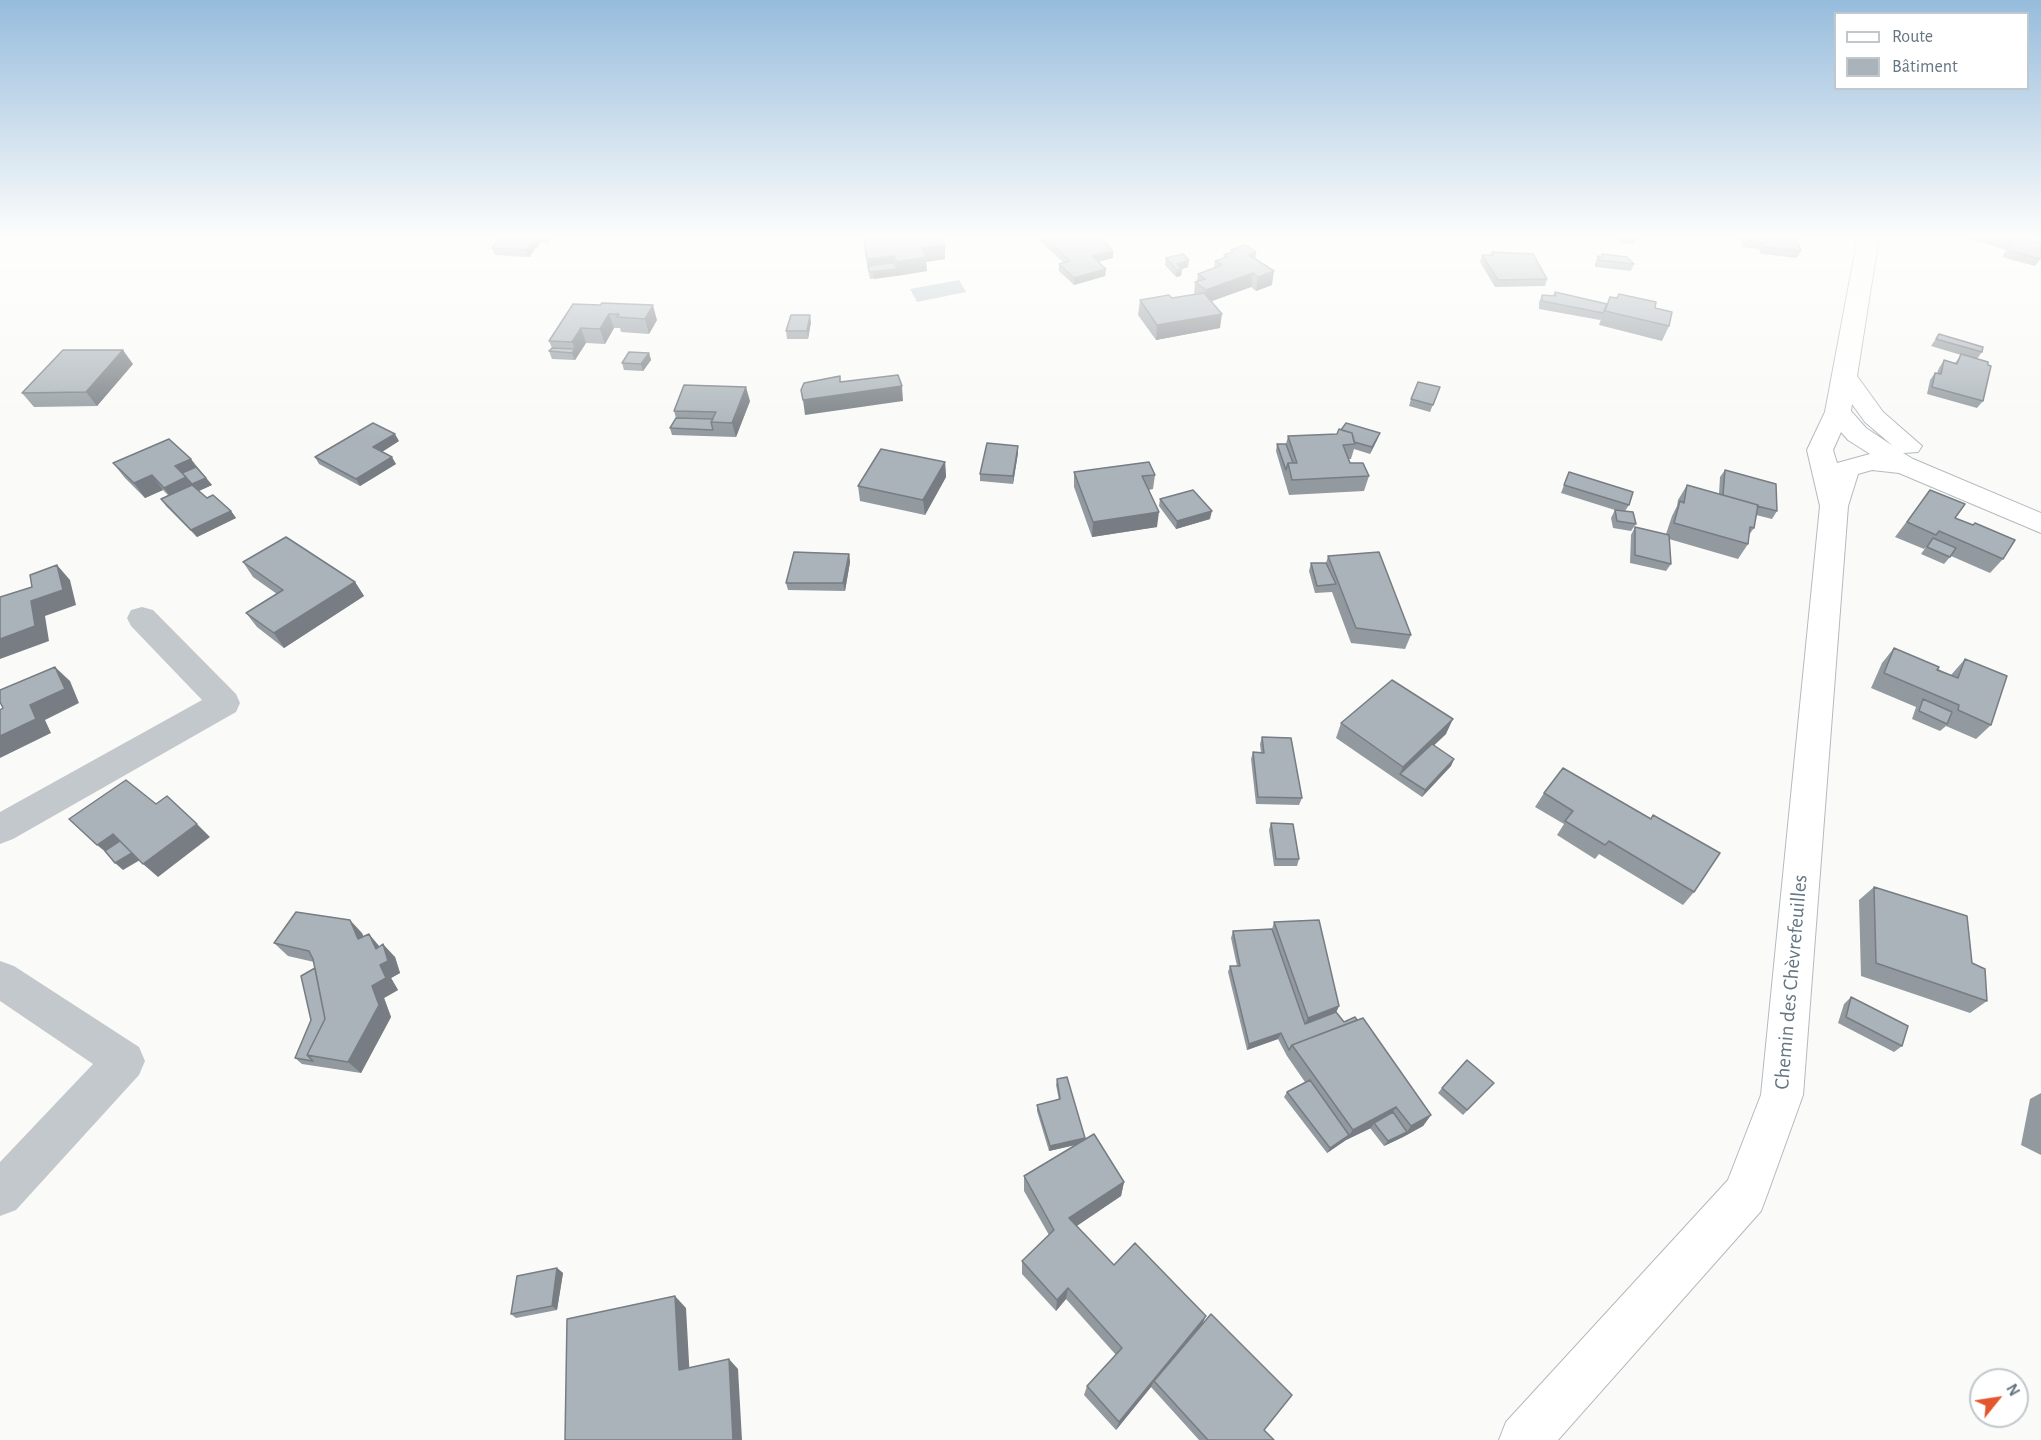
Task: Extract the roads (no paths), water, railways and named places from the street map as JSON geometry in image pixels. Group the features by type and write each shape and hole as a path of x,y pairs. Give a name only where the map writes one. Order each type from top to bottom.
{"street":[{"path":"1858,303 1844,375 1865,425 1904,465"},
{"name":"Chemin des Chèvrefeuilles","path":"1834,506 1820,450 1838,412 1844,375"},
{"path":"1838,412 1898,438 1927,457 1994,492 2041,512"},
{"name":"Chemin des Chèvrefeuilles","path":"1524,1440 1745,1195 1782,1095 1834,506 1846,469 1865,425"},
{"path":"1846,469 1872,462 1904,465 2041,524"},
{"path":"0,829 224,703 142,618"},
{"path":"0,979 124,1061 0,1194"}]}
